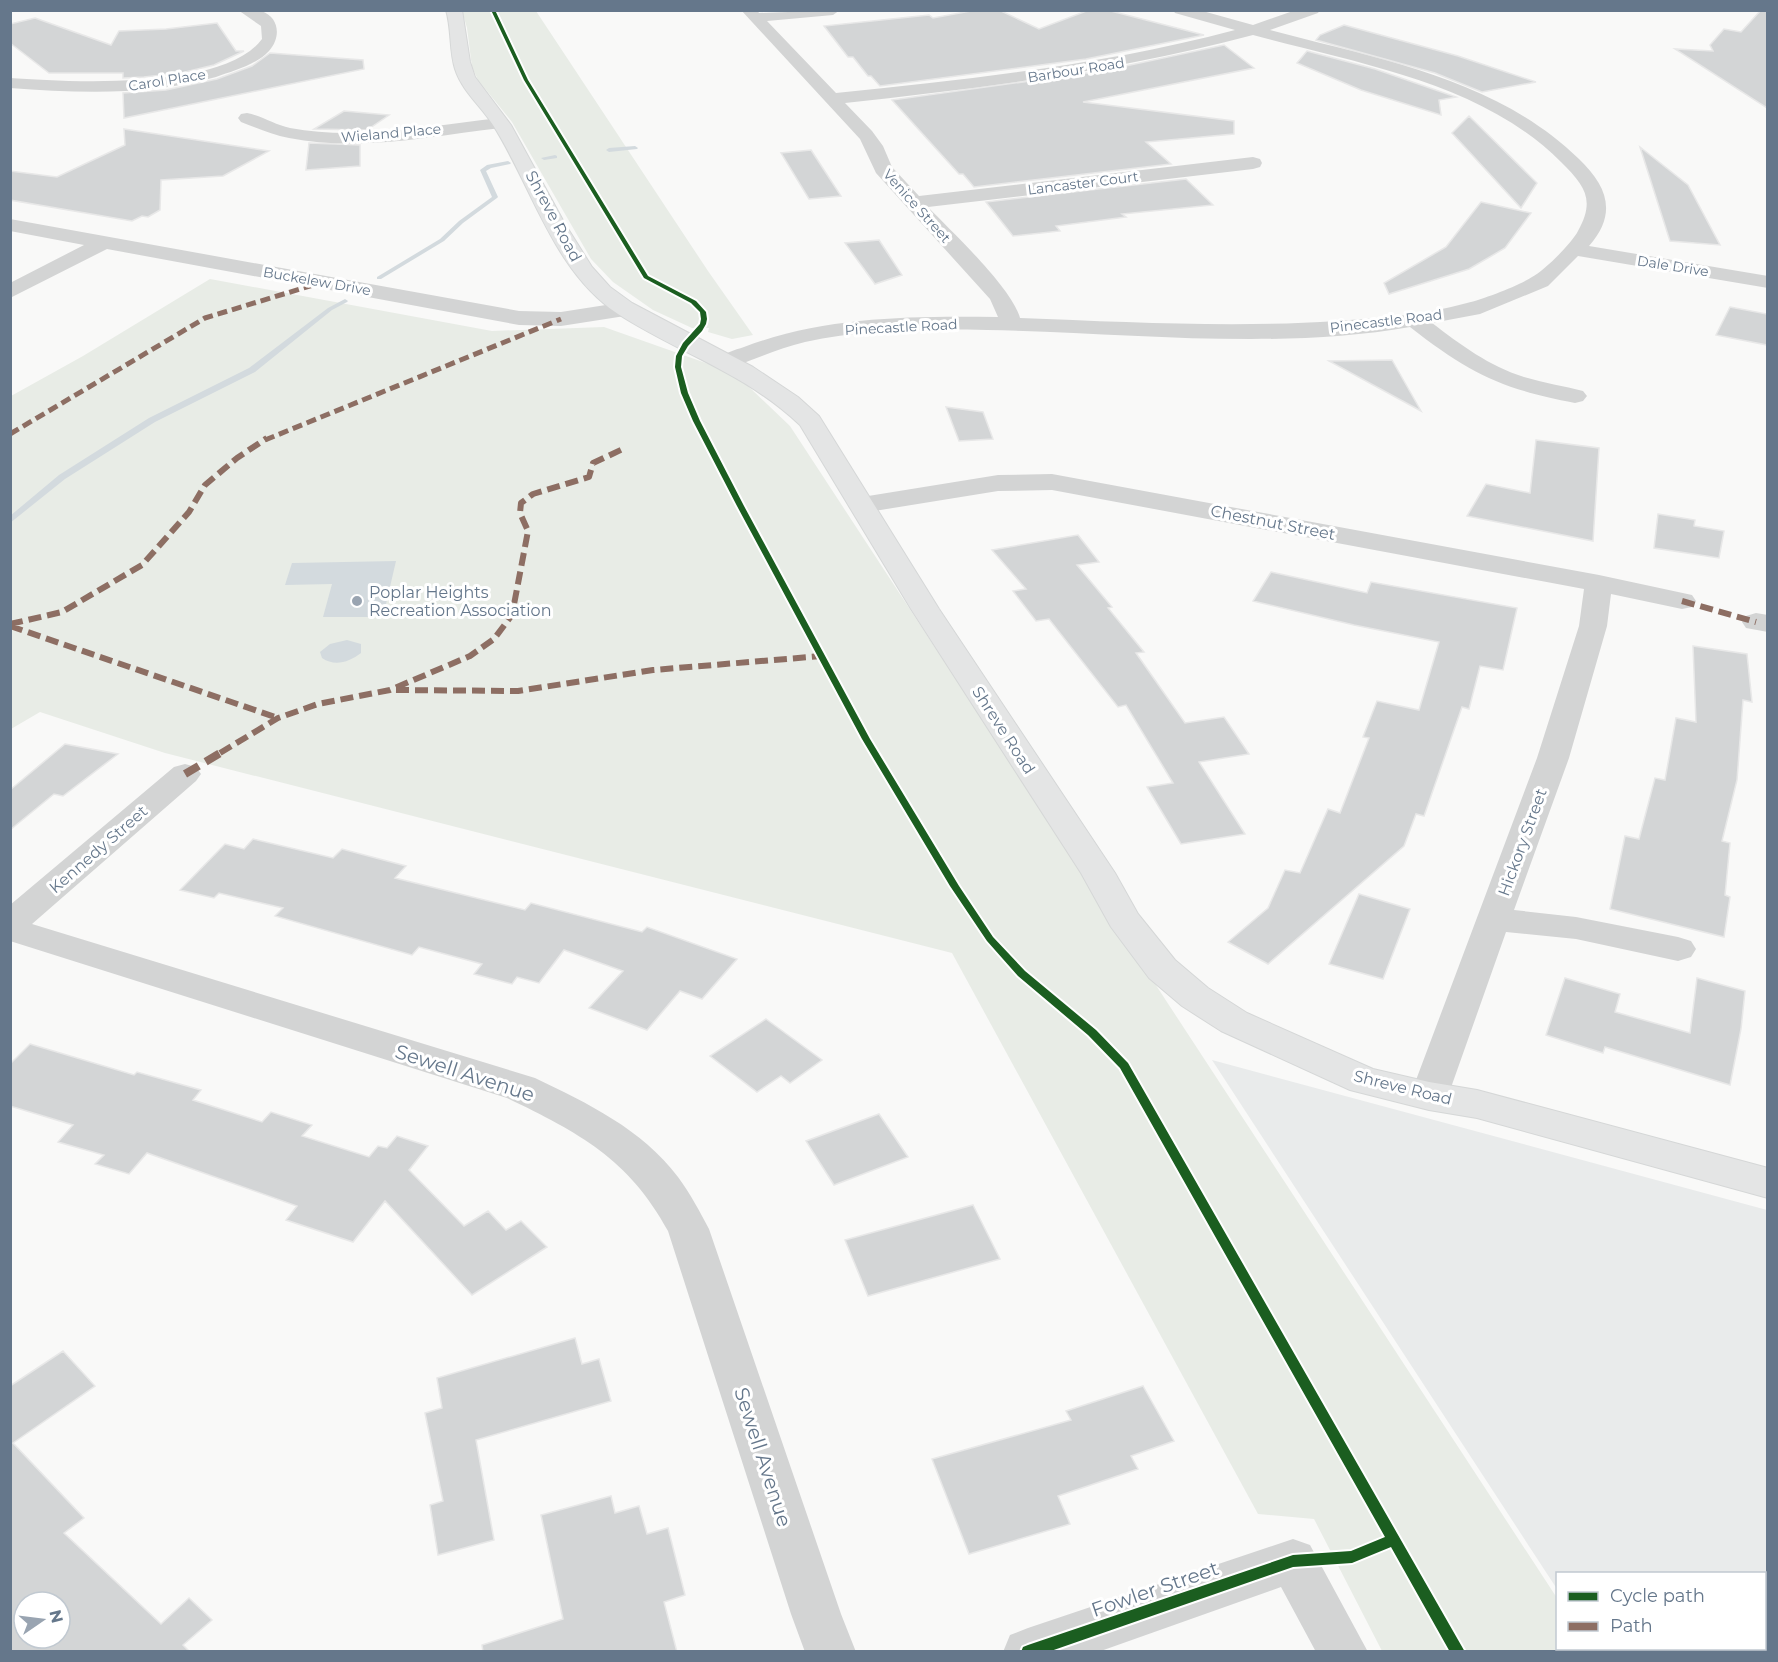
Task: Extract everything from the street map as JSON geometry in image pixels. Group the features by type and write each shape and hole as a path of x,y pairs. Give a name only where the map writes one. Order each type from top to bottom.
{"main road":[{"name":"Shreve Road","path":"454,10 460,27 463,68 526,164 571,254 593,283 625,309 728,361 770,386 810,421 925,609 1098,873 1123,919 1162,969 1195,997 1234,1022 1277,1044 1364,1080 1429,1096 1477,1104 1767,1183"}],"street":[{"name":"Carol Place","path":"10,82 104,88 158,83 208,74 247,59 267,44 271,32 268,25 244,10"},
{"path":"751,14 832,10"},
{"name":"Pinecastle Road","path":"728,361 787,340 845,329 951,323 1252,332 1304,331 1415,320 1480,306 1513,295 1539,283 1560,269 1578,250 1593,223 1598,205 1596,193 1590,182 1567,155 1540,133 1507,113 1449,86 1381,64 1180,10"},
{"name":"Barbour Road","path":"832,99 1072,72 1154,57 1257,31 1313,10"},
{"name":"Venice Street","path":"751,14 866,135 874,146 883,169 998,294 1007,309 1011,324"},
{"name":"Wieland Place","path":"247,118 288,133 326,138 380,136 501,123"},
{"name":"Lancaster Court","path":"913,203 1253,162"},
{"name":"Buckelew Drive","path":"10,225 519,318 561,319 625,309"},
{"path":"10,292 103,243"},
{"name":"Dale Drive","path":"1578,250 1767,282"},
{"path":"1415,320 1465,358 1484,369 1538,389 1575,396"},
{"name":"Chestnut Street","path":"862,505 998,483 1052,482 1599,583 1682,601"},
{"name":"Hickory Street","path":"1429,1096 1553,758 1593,626 1599,583"},
{"name":"Kennedy Street","path":"10,924 185,774"},
{"path":"1494,919 1576,928 1678,949"},
{"name":"Sewell Avenue","path":"10,929 522,1088 577,1115 630,1151 664,1188 688,1229 816,1614 831,1652"},
{"name":"Fowler Street","path":"1028,1652 1293,1561 1343,1652"}],"shaded area":[{"path":"462,11 536,11 753,335 732,339 708,332 709,328 692,328 653,310 613,282 591,259 512,122 478,80 472,67 467,28"},
{"name":"Poplar Heights Recreation Association","path":"210,279 492,331 604,327 720,368 748,386 790,426 1556,1596 1556,1650 1593,1651 1382,1651 1314,1519 1258,1514 952,953 165,753 40,712 11,729 11,396 83,356"},
{"name":"Poplar Heights Recreation Association","path":"396,561 383,617 323,617 332,584 285,585 292,563"},
{"path":"347,640 361,644 361,653 352,659 337,663 322,658 320,652 330,644"},
{"path":"1212,1060 1767,1210 1767,1651 1598,1650 1766,1650 1766,1572 1556,1572 1556,1587"}],"building":[{"path":"976,10 999,10 1039,29 1089,10 1107,10 1204,35 1086,59 880,86 871,76 868,76 853,57 848,57 824,26 929,15 933,18"},
{"path":"1761,10 1767,10 1767,108 1675,49 1713,51 1710,45 1724,29 1741,32"},
{"path":"35,18 111,45 119,31 166,29 217,23 236,51 244,51 214,65 181,73 123,78 123,73 49,73 10,43 10,24"},
{"path":"1344,25 1458,56 1536,82 1482,92 1435,73 1316,40 1320,35"},
{"path":"1224,45 1254,68 1083,102 1234,121 1234,134 1146,142 1171,164 974,187 963,174 959,174 892,100 1102,71"},
{"path":"1307,51 1375,69 1456,97 1439,100 1441,115 1361,90 1297,63"},
{"path":"270,53 363,60 364,69 124,118 123,93 166,90 217,79 252,66"},
{"path":"344,111 389,115 367,130 314,129"},
{"path":"1469,116 1537,183 1521,208 1452,133"},
{"path":"124,129 269,151 223,176 161,180 160,210 148,217 142,216 132,221 10,200 10,171 57,177 125,145"},
{"path":"309,143 360,145 360,166 306,170"},
{"path":"1640,147 1688,185 1720,245 1670,241"},
{"path":"811,150 841,196 809,199 781,153"},
{"path":"1186,179 1213,205 1122,214 1126,217 1056,226 1060,231 1013,236 986,202"},
{"path":"1481,202 1531,213 1505,248 1469,269 1389,294 1384,283 1446,247"},
{"path":"879,240 902,275 875,284 845,243"},
{"path":"1730,307 1767,314 1767,345 1716,335"},
{"path":"1392,360 1421,411 1329,361"},
{"path":"946,407 983,412 993,439 959,441"},
{"path":"1536,440 1599,448 1593,541 1467,516 1486,484 1530,493"},
{"path":"1658,514 1695,520 1694,526 1724,531 1719,558 1654,548"},
{"path":"1078,535 1099,562 1077,565 1112,607 1108,608 1144,652 1136,653 1185,723 1224,717 1249,754 1199,762 1245,834 1181,844 1147,787 1173,783 1126,705 1118,707 1049,619 1036,621 1013,591 1026,589 992,550"},
{"path":"1271,572 1367,593 1371,582 1517,608 1503,670 1480,666 1469,709 1462,707 1424,816 1416,814 1404,846 1268,964 1228,942 1268,908 1285,870 1300,873 1328,809 1340,813 1369,738 1363,737 1377,701 1419,710 1439,642 1253,601"},
{"path":"1693,646 1747,654 1752,702 1743,700 1737,780 1722,841 1730,843 1725,895 1730,897 1724,937 1610,909 1625,836 1639,839 1655,778 1665,780 1676,718 1696,722"},
{"path":"65,744 118,754 63,796 54,794 10,830 10,790"},
{"path":"253,839 333,858 342,849 406,866 395,878 525,910 531,903 642,932 647,927 737,959 702,999 680,991 647,1030 589,1008 623,971 564,950 539,983 517,977 512,984 474,974 482,964 419,947 412,955 275,916 283,908 219,893 214,898 180,890 225,844 244,849"},
{"path":"1359,894 1410,909 1383,979 1329,964"},
{"path":"1565,978 1620,994 1615,1012 1690,1033 1697,978 1745,991 1741,1029 1730,1085 1605,1047 1603,1053 1546,1035"},
{"path":"766,1019 822,1060 790,1083 781,1076 757,1092 710,1056"},
{"path":"30,1044 134,1075 137,1072 201,1090 193,1100 262,1122 271,1112 312,1125 302,1136 369,1157 378,1146 387,1148 397,1136 428,1146 409,1170 464,1226 488,1211 506,1230 521,1221 547,1247 472,1295 385,1201 353,1242 286,1220 297,1206 147,1153 129,1174 95,1164 104,1155 58,1142 73,1125 10,1106 10,1064"},
{"path":"879,1114 908,1157 834,1185 806,1141"},
{"path":"973,1205 1000,1259 868,1296 845,1240"},
{"path":"575,1338 582,1364 599,1359 611,1401 476,1440 494,1540 438,1555 430,1505 443,1501 425,1413 442,1408 437,1378"},
{"path":"63,1351 95,1386 13,1443 84,1518 64,1533 161,1624 189,1598 212,1620 183,1645 190,1652 10,1652 10,1386"},
{"path":"1143,1386 1174,1441 1131,1456 1138,1469 1058,1496 1070,1524 969,1554 932,1459 1071,1420 1066,1411"},
{"path":"611,1496 615,1513 639,1506 647,1534 668,1528 685,1595 664,1602 677,1652 483,1652 482,1645 563,1619 541,1515"}],"waterway":[{"path":"609,150 635,148"},
{"path":"544,158 555,157"},
{"path":"379,278 442,240 461,222 495,197 483,170 489,166 508,163"},
{"path":"10,521 62,477 152,420 252,370 330,309 345,301"}],"marked path":[{"path":"10,434 205,318 323,282"},
{"path":"10,624 62,612 142,565 189,512 205,485 237,458 270,436 561,319"},
{"path":"185,774 278,718 318,704 390,690 470,656 494,639 512,615 528,531 520,513 521,503 533,494 589,477 593,463 625,448"},
{"path":"1682,601 1756,622"},
{"path":"10,626 278,718"},
{"path":"396,690 518,691 653,670 822,656"}],"cycle path":[{"path":"493,10 526,80 646,277 686,297 703,312 704,319 700,330 681,350 678,367 680,380 697,421 740,506 860,728 954,886 990,939 1021,973 1092,1033 1124,1066 1458,1652"},
{"path":"1028,1652 1293,1561 1352,1557 1393,1540"}],"place":[{"name":"Poplar Heights Recreation Association","path":"357,601"}]}
